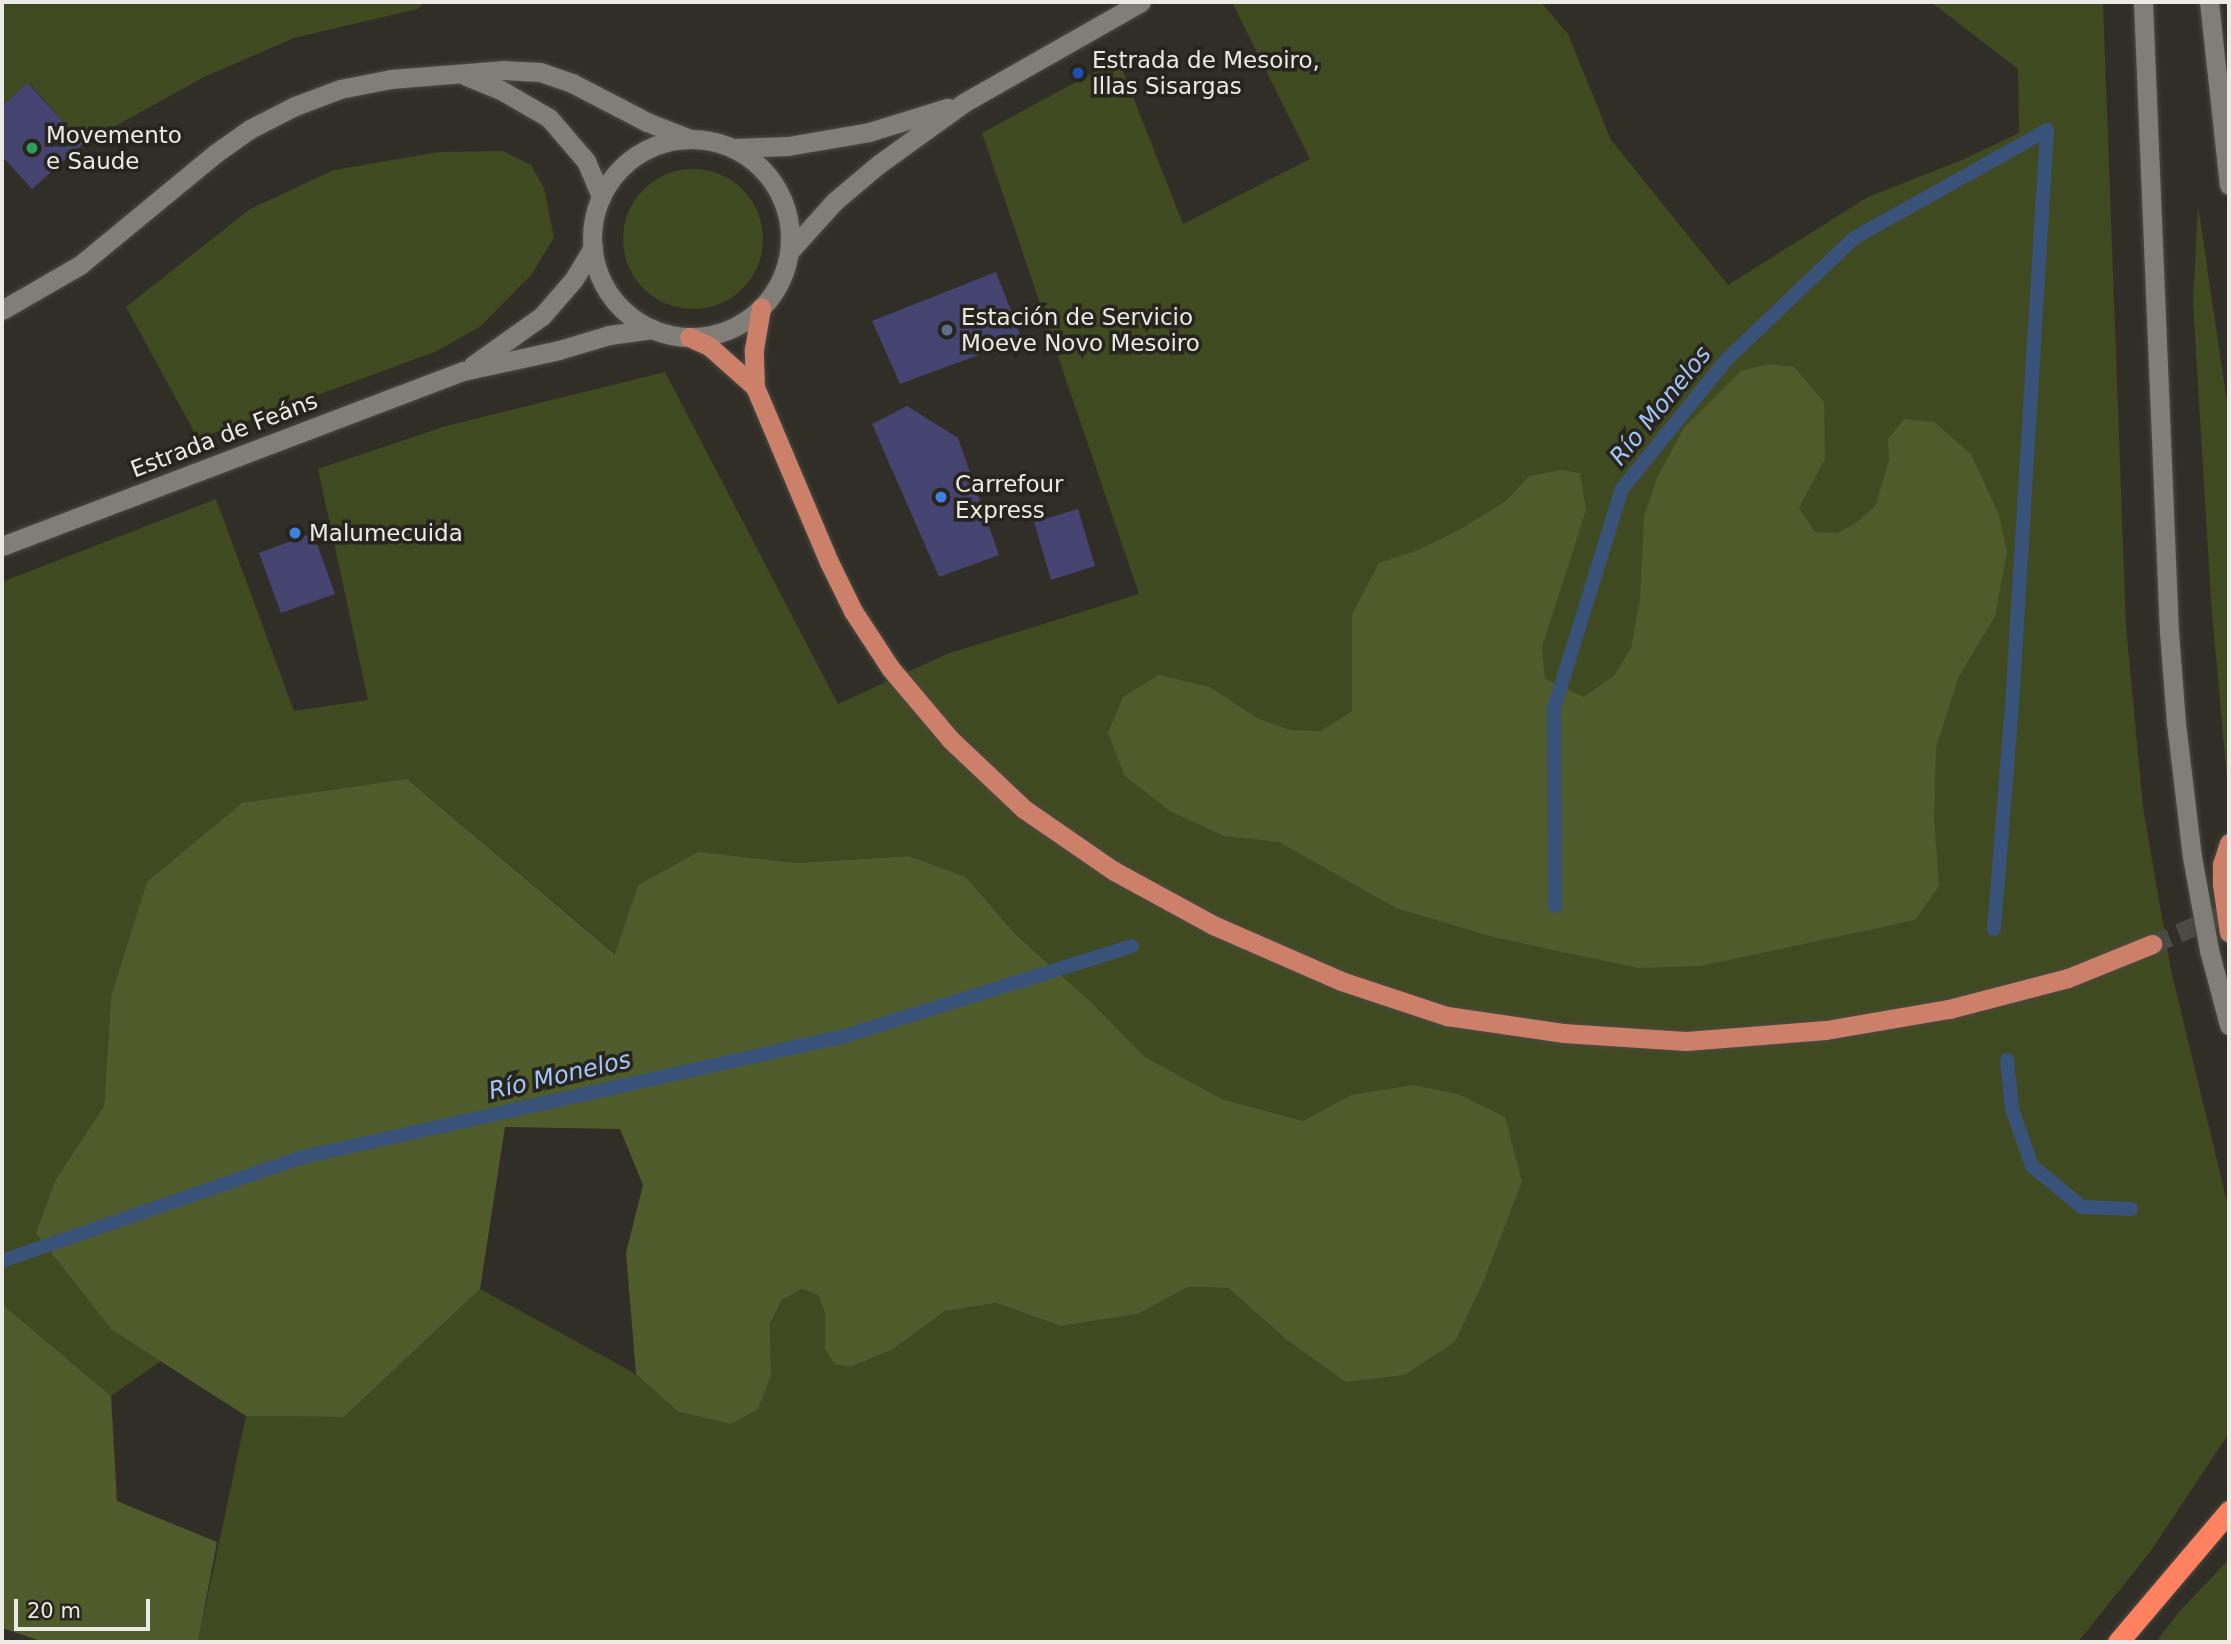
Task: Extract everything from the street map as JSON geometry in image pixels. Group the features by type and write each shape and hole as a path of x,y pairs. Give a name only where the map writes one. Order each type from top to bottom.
{"highway":[{"path":"2118,1642 2229,1511"}],"main road":[{"path":"761,308 754,349 755,387 829,562 853,611 891,669 951,740 1024,809 1114,870 1213,925 1341,981 1447,1016 1563,1033 1686,1041 1826,1030 1949,1009 2068,978 2152,944"},
{"path":"689,337 709,346 755,387"},
{"path":"2229,843 2222,864 2229,933"}],"street":[{"path":"789,252 835,201 879,164 965,102 1141,2"},
{"path":"2143,2 2169,632 2176,723 2192,857 2209,950 2229,1025"},
{"path":"2209,2 2229,185"},
{"path":"2,310 80,265 216,153 250,129 295,106 340,89 391,79 502,70 540,72 572,83 647,122 688,138"},
{"path":"462,75 499,89 549,118 586,161 601,197"},
{"path":"733,148 788,146 869,132 965,102"},
{"name":"Estrada de Feáns","path":"688,138 717,142 733,148 753,160 771,179 783,202 789,227 789,252 775,291 761,308 728,329 689,337 653,328 630,315 611,296 599,273 593,247 595,213 601,197 612,178 645,149 688,138"},
{"name":"Estrada de Feáns","path":"463,371 542,316 574,279 593,247"},
{"name":"Estrada de Feáns","path":"2,546 463,371 559,350 609,335 653,328"}],"green space":[{"path":"2,2 425,2 417,9 294,38 204,77 83,144 29,83 2,106"},
{"path":"1232,2 1541,2 1568,34 1611,140 1728,285 1868,197 1962,160 2019,133 2018,69 1931,2 2103,2 2126,626 2143,807 2171,970 2229,1210 2229,1433 2150,1552 2078,1642 198,1642 246,1416 344,1417 480,1289 636,1374 677,1411 771,1375 770,1325 782,1300 802,1289 818,1295 825,1314 825,1349 834,1364 850,1367 892,1350 945,1311 996,1303 1061,1326 1138,1314 1188,1287 1228,1288 1286,1339 1455,1342 1483,1283 1522,1182 1351,1095 1303,1121 1222,1099 1145,1057 1089,1000 1016,935 966,877 909,856 796,863 698,853 638,885 616,954 407,779 111,997 104,1106 56,1179 112,1330 161,1361 111,1396 2,1304 2,582 216,499 294,711 368,700 318,469 446,426 665,372 838,704 947,654 1139,594 982,133 1118,59 1183,224 1310,159"},
{"path":"503,151 531,165 544,188 554,237 532,274 481,326 437,351 198,439 126,307 250,209 334,170 439,152"},
{"path":"693,169 720,175 742,190 757,212 763,239 757,266 742,288 720,303 693,309 666,303 644,288 629,266 623,239 629,212 644,190 666,175"},
{"path":"2198,206 2229,415 2228,791 2211,601 2193,302"},
{"path":"1769,364 1794,367 1824,402 1825,459 1799,508 1815,532 1838,533 1856,523 1876,505 1889,460 1888,439 1904,419 1934,422 1971,454 1999,515 2007,552 1995,616 1959,676 1936,747 1934,819 1939,886 1915,920 1701,966 1638,968 1493,937 1396,908 1279,842 1224,836 1170,811 1125,776 1108,733 1123,697 1159,675 1210,687 1257,718 1290,730 1321,731 1352,711 1352,614 1379,563 1418,550 1459,530 1506,501 1529,476 1561,470 1580,473 1586,510 1542,647 1545,679 1584,697 1614,676 1631,648 1640,600 1644,516 1657,478 1684,428 1741,371"},
{"path":"407,779 615,954 638,885 698,852 796,863 909,856 966,877 1016,935 1089,1000 1145,1057 1222,1099 1303,1121 1351,1095 1412,1085 1458,1094 1505,1117 1522,1182 1483,1283 1455,1342 1404,1375 1346,1382 1286,1339 1228,1288 1188,1287 1138,1314 1061,1326 996,1303 945,1311 892,1350 850,1367 834,1364 825,1349 825,1314 818,1295 802,1289 782,1300 770,1324 771,1375 758,1409 731,1424 677,1411 636,1374 626,1253 643,1185 620,1129 505,1127 480,1289 344,1417 246,1416 112,1330 36,1233 56,1179 104,1106 111,997 147,882 242,803"},
{"path":"2,1304 111,1396 117,1501 217,1542 198,1642 44,1642 2,1628"},
{"path":"2229,1559 2229,1642 2156,1642 2179,1612"}],"building":[{"path":"28,83 83,144 32,189 2,156 2,106"},
{"name":"Estación de Servicio Moeve Novo Mesoiro","path":"996,272 1022,339 900,384 872,321"},
{"name":"Carrefour Express","path":"907,406 958,438 999,555 939,577 872,424"},
{"path":"1078,509 1095,566 1051,580 1034,522"},
{"path":"313,533 335,594 281,613 259,553"}],"waterway":[{"name":"Río Monelos","path":"1555,906 1554,708 1622,489 1726,360 1854,238 2047,130"},
{"path":"1994,929 2012,705 2047,130"},
{"name":"Río Monelos","path":"2,1261 299,1158 845,1036 1132,946"},
{"path":"2007,1060 2012,1109 2032,1166 2082,1207 2131,1209"}],"tunnel":[{"path":"2152,944 2229,912"}],"place":[{"name":"Estrada de Mesoiro, Illas Sisargas","path":"1078,73"},
{"name":"Movemento e Saude","path":"32,148"},
{"name":"Estación de Servicio Moeve Novo Mesoiro","path":"947,330"},
{"name":"Carrefour Express","path":"941,497"},
{"name":"Malumecuida","path":"295,533"}]}
